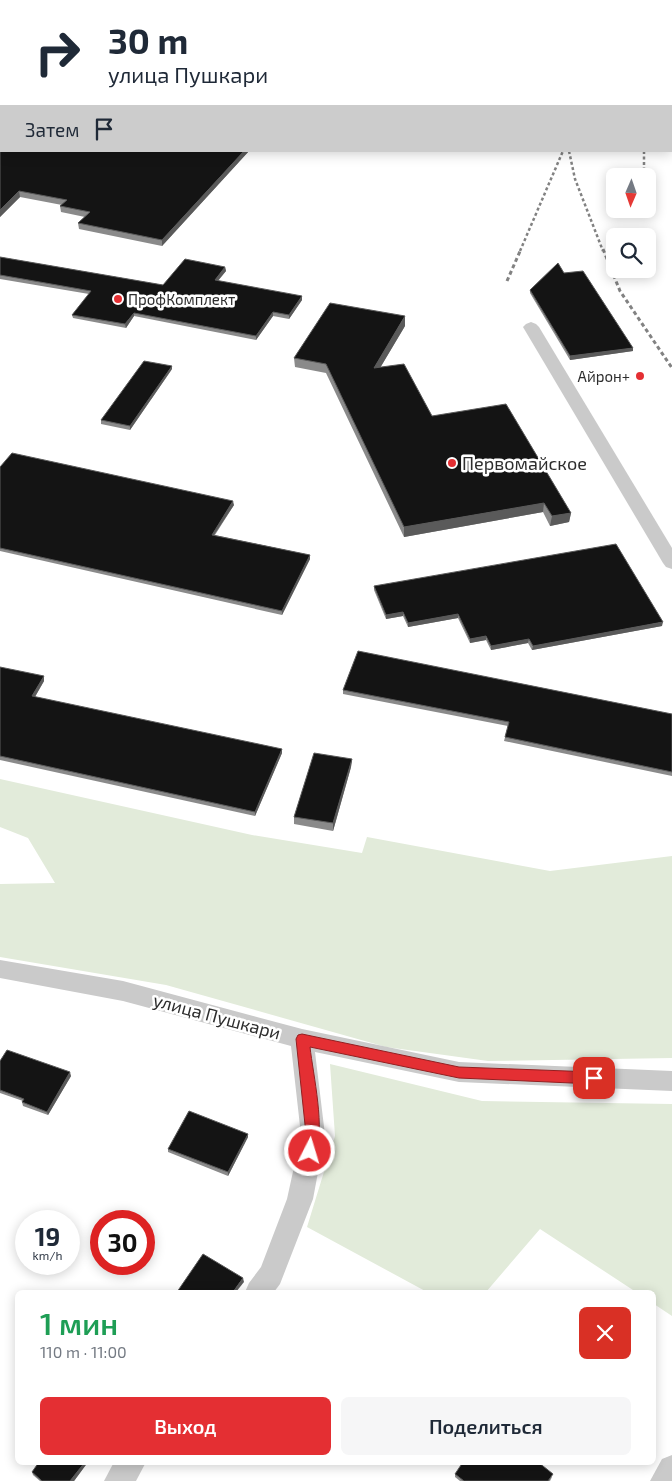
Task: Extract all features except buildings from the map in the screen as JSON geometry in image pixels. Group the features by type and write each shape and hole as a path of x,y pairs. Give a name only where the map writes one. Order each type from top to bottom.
{"street":[{"path":"531,327 672,563"},
{"name":"улица Пушкари","path":"0,968 124,991 302,1039 459,1072 672,1081"},
{"path":"259,1290 270,1275 300,1199 313,1134 302,1039"},
{"path":"118,1481 130,1465"},
{"path":"664,1481 672,1469"}],"green space":[{"path":"0,779 252,835 362,853 367,837 550,871 672,856 672,1058 488,1061 386,1047 166,985 0,957 0,884 55,883 28,838 0,827"},
{"path":"330,1064 482,1101 672,1104 672,1316 656,1305 656,1290 633,1290 540,1229 488,1290 423,1290 307,1227 335,1136"}],"railway":[{"path":"520,251 563,152"},
{"path":"569,152 575,179 603,251"},
{"path":"644,152 644,168"},
{"path":"507,281 521,249"},
{"path":"603,249 620,291 672,368"}],"place":[{"name":"ПрофКомплект","path":"118,299"},
{"name":"Айрон+","path":"640,376"},
{"name":"Первомайское","path":"452,463"}],"route":[{"path":"310,1151 313,1134 302,1039 459,1072 594,1078"}]}
